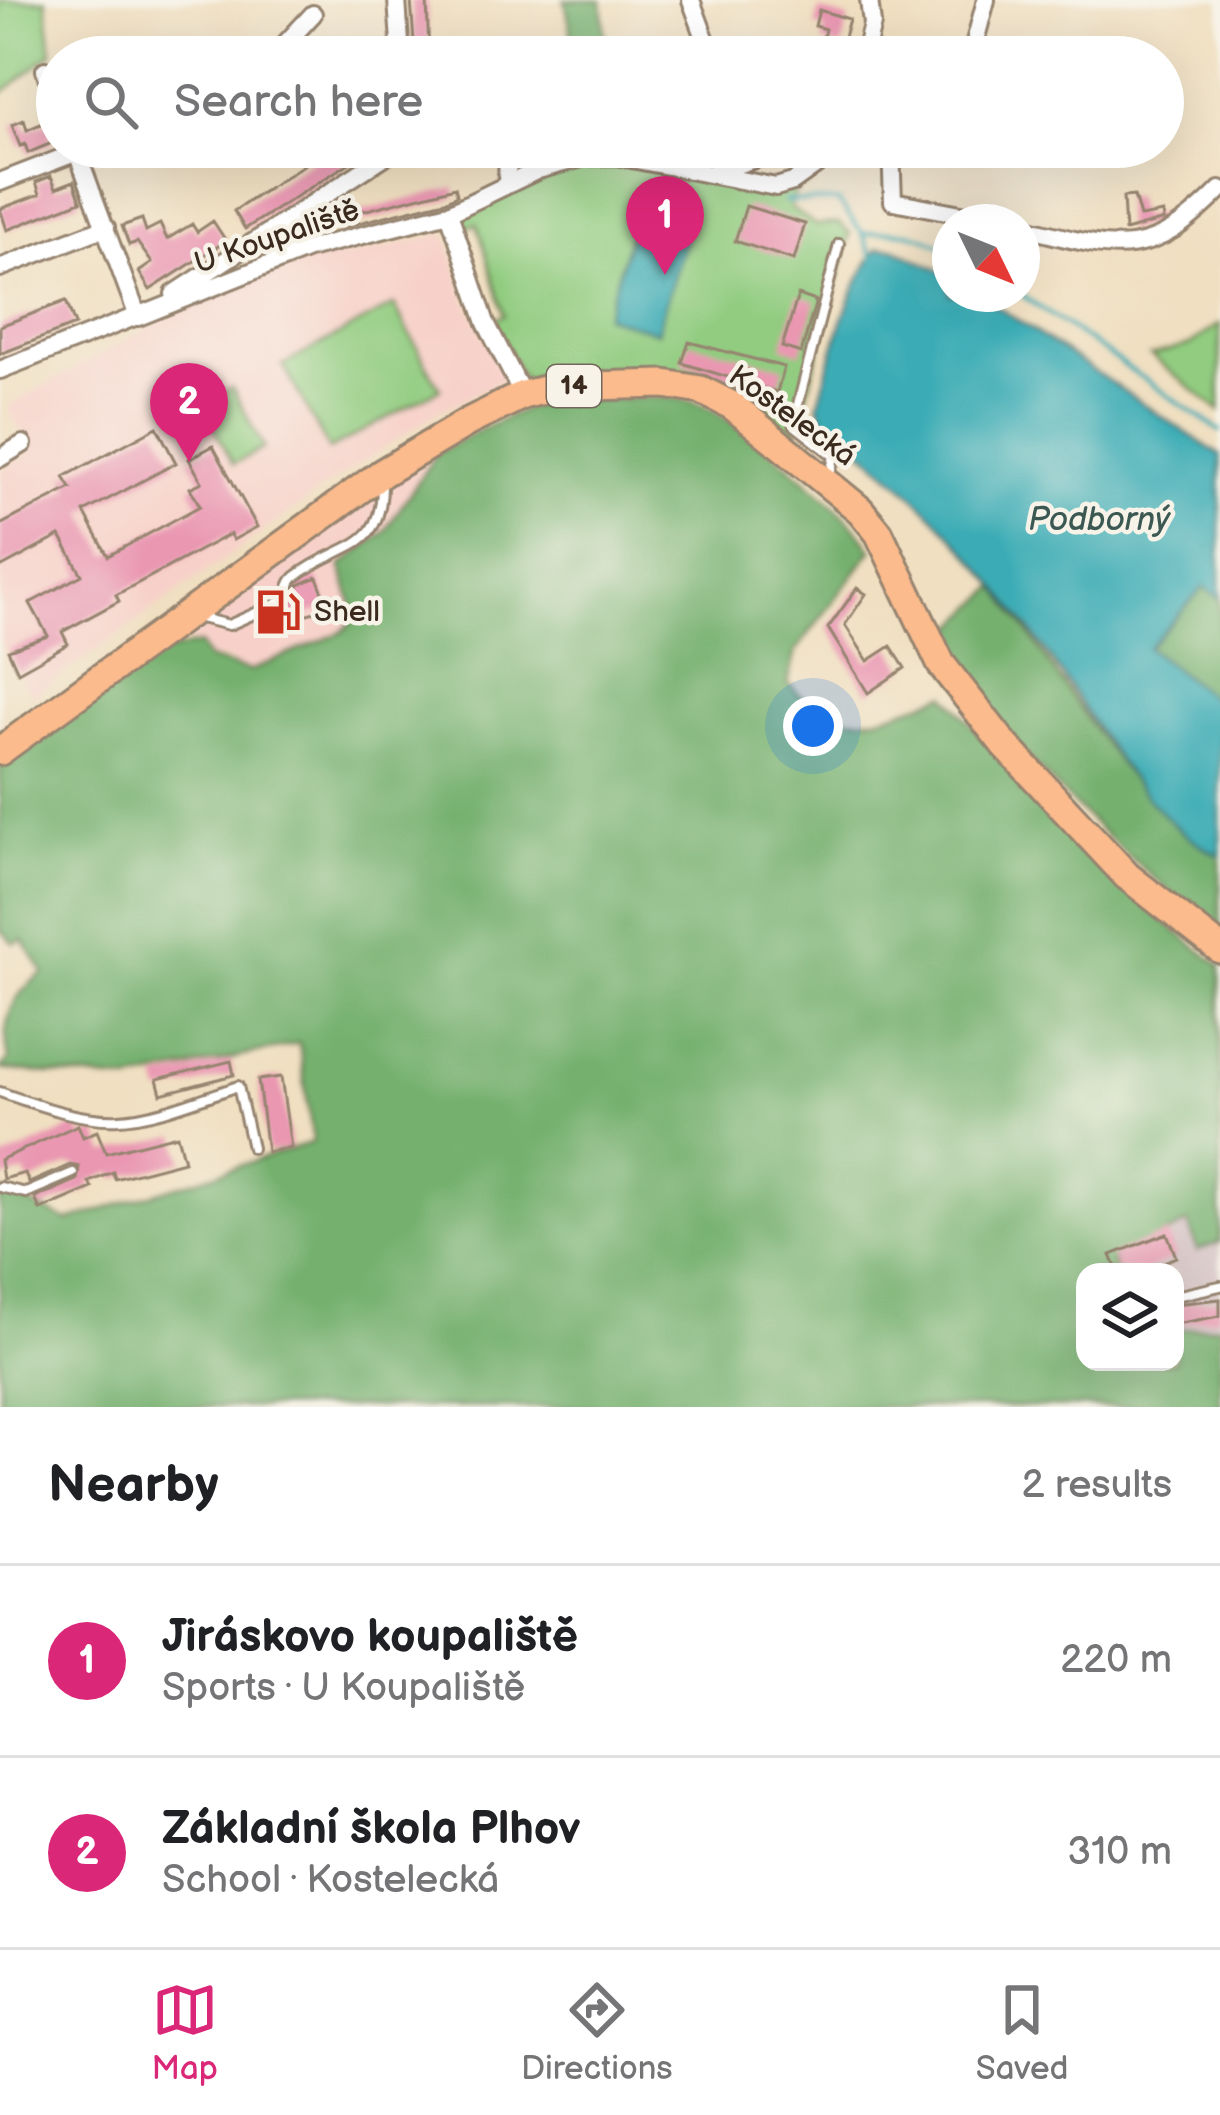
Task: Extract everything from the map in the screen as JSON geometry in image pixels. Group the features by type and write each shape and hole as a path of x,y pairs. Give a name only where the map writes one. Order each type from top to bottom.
{"main road":[{"name":"Kostelecká","path":"0,751 382,473 523,395 593,384 664,383 701,390 733,406 829,482 879,533 941,664 1004,744 1127,876 1220,949"}],"street":[{"path":"397,0 400,36"},
{"path":"692,0 705,36"},
{"path":"869,0 869,36"},
{"path":"977,36 986,0"},
{"path":"293,36 313,14"},
{"path":"0,182 36,167"},
{"path":"87,168 139,317"},
{"path":"0,370 139,317 367,168"},
{"path":"507,168 507,185"},
{"name":"U Koupaliště","path":"139,317 335,239 449,213 555,168"},
{"name":"U Koupaliště","path":"679,168 776,187 813,168"},
{"path":"711,174 729,168"},
{"path":"892,168 893,201 932,208"},
{"path":"1040,230 1123,246 1148,243 1181,229 1220,190"},
{"path":"449,213 486,323 523,395"},
{"path":"0,268 106,227"},
{"path":"0,458 23,444"}],"lane":[{"path":"829,482 834,456 793,424 839,244"},
{"path":"190,614 230,625 284,602 295,577 367,536 383,515 382,473"},
{"path":"0,1092 97,1122 148,1117 238,1086 252,1148"},
{"path":"0,1187 26,1193 73,1173"},
{"path":"1184,1294 1220,1286"}],"shaded area":[{"path":"446,233 468,303 504,379 440,411 341,476 32,696 0,644 0,470 31,453 8,406 178,311 282,265 337,246 341,258"},
{"path":"441,450 385,531 341,566 356,617 342,632 250,672 224,659 208,659 199,644 177,637"},
{"path":"1190,1222 1197,1250 1220,1242 1220,1325 1184,1329 1184,1263 1113,1263 1112,1259"}],"green space":[{"path":"0,0 46,0 50,36 36,36 36,66 0,95"},
{"path":"565,0 602,0 605,36 572,36"},
{"path":"658,168 768,194 797,188 790,208 816,225 839,223 850,233 799,426 790,436 739,394 698,377 622,368 523,380 493,320 504,315 477,224 465,228 460,217 553,171"},
{"path":"394,305 440,389 329,450 283,365"},
{"path":"1220,324 1220,411 1151,356 1190,345"},
{"path":"232,388 264,448 233,464 202,404"},
{"path":"558,400 687,400 718,413 794,469 843,514 872,550 796,651 788,683 807,701 844,718 882,716 946,694 1074,838 1220,965 1220,1242 1197,1251 1189,1223 1112,1259 1113,1263 1076,1263 1076,1371 1184,1371 1184,1329 1220,1325 1220,1407 0,1407 0,1190 68,1221 313,1142 299,1043 131,1082 0,1069 9,1060 6,1032 12,1009 24,989 44,973 23,940 14,944 0,929 0,767 160,653 199,644 208,659 250,671 342,632 356,617 341,566 385,531 436,454 527,408"},
{"path":"1204,586 1220,598 1220,704 1148,648"},
{"path":"996,587 1126,772 1187,835 1220,856 1220,932 1068,798 998,721 968,680 942,639"}],"water":[{"path":"637,213 688,229 657,332 605,316"},
{"name":"Podborný","path":"878,248 894,248 932,267 932,312 1005,312 1220,455 1220,598 1204,587 1148,648 1220,704 1220,856 1191,839 1142,792 1044,649 969,554 887,471 824,418 818,405 841,324"}],"building":[{"path":"411,0 427,0 428,36 414,36"},
{"path":"819,10 849,19 844,36 823,36 825,29 815,26"},
{"path":"24,120 27,130 36,126 36,150 28,153 12,125"},
{"path":"299,168 341,168 245,229 234,211"},
{"path":"51,176 56,188 74,181 81,201 7,230 0,209 40,194 36,182"},
{"path":"455,187 457,195 445,201 339,228 336,218"},
{"path":"1134,196 1140,217 1163,213 1164,220 1125,231 1123,197"},
{"path":"746,206 805,224 794,260 735,241"},
{"path":"142,219 146,231 160,224 167,239 192,224 197,232 213,221 226,241 150,290 139,272 152,263 137,242 129,245 122,226"},
{"path":"798,295 816,301 801,353 782,347"},
{"path":"66,301 75,325 0,354 0,326"},
{"path":"689,342 784,367 777,392 682,363"},
{"path":"157,427 176,463 84,512 108,556 200,506 190,488 202,482 189,459 213,446 257,527 233,540 230,534 116,595 119,601 62,632 68,644 18,672 8,650 48,636 30,603 82,575 60,536 0,568 0,525 71,488 64,477"},
{"path":"317,577 329,608 272,624 269,616 289,606 299,585"},
{"path":"857,588 866,594 845,625 868,661 891,646 905,668 868,693 828,628"},
{"path":"231,1061 234,1075 161,1094 157,1079"},
{"path":"281,1077 291,1148 267,1152 258,1080"},
{"path":"78,1125 83,1137 97,1131 106,1153 177,1135 184,1161 115,1179 113,1172 89,1182 92,1188 40,1210 35,1198 77,1180 79,1167 70,1165 29,1183 25,1173 3,1179 0,1160"},
{"path":"1167,1233 1176,1257 1162,1263 1114,1263 1111,1255"},
{"path":"1220,1299 1220,1316 1184,1322 1184,1303"}],"waterway":[{"path":"785,201 838,201 863,234 873,258"},
{"path":"863,234 908,233 932,241"},
{"path":"1040,308 1220,431"}],"place":[{"name":"Jiráskovo koupaliště","path":"665,275"},
{"name":"Základní škola Plhov","path":"189,462"},
{"name":"Shell","path":"278,612"}]}
